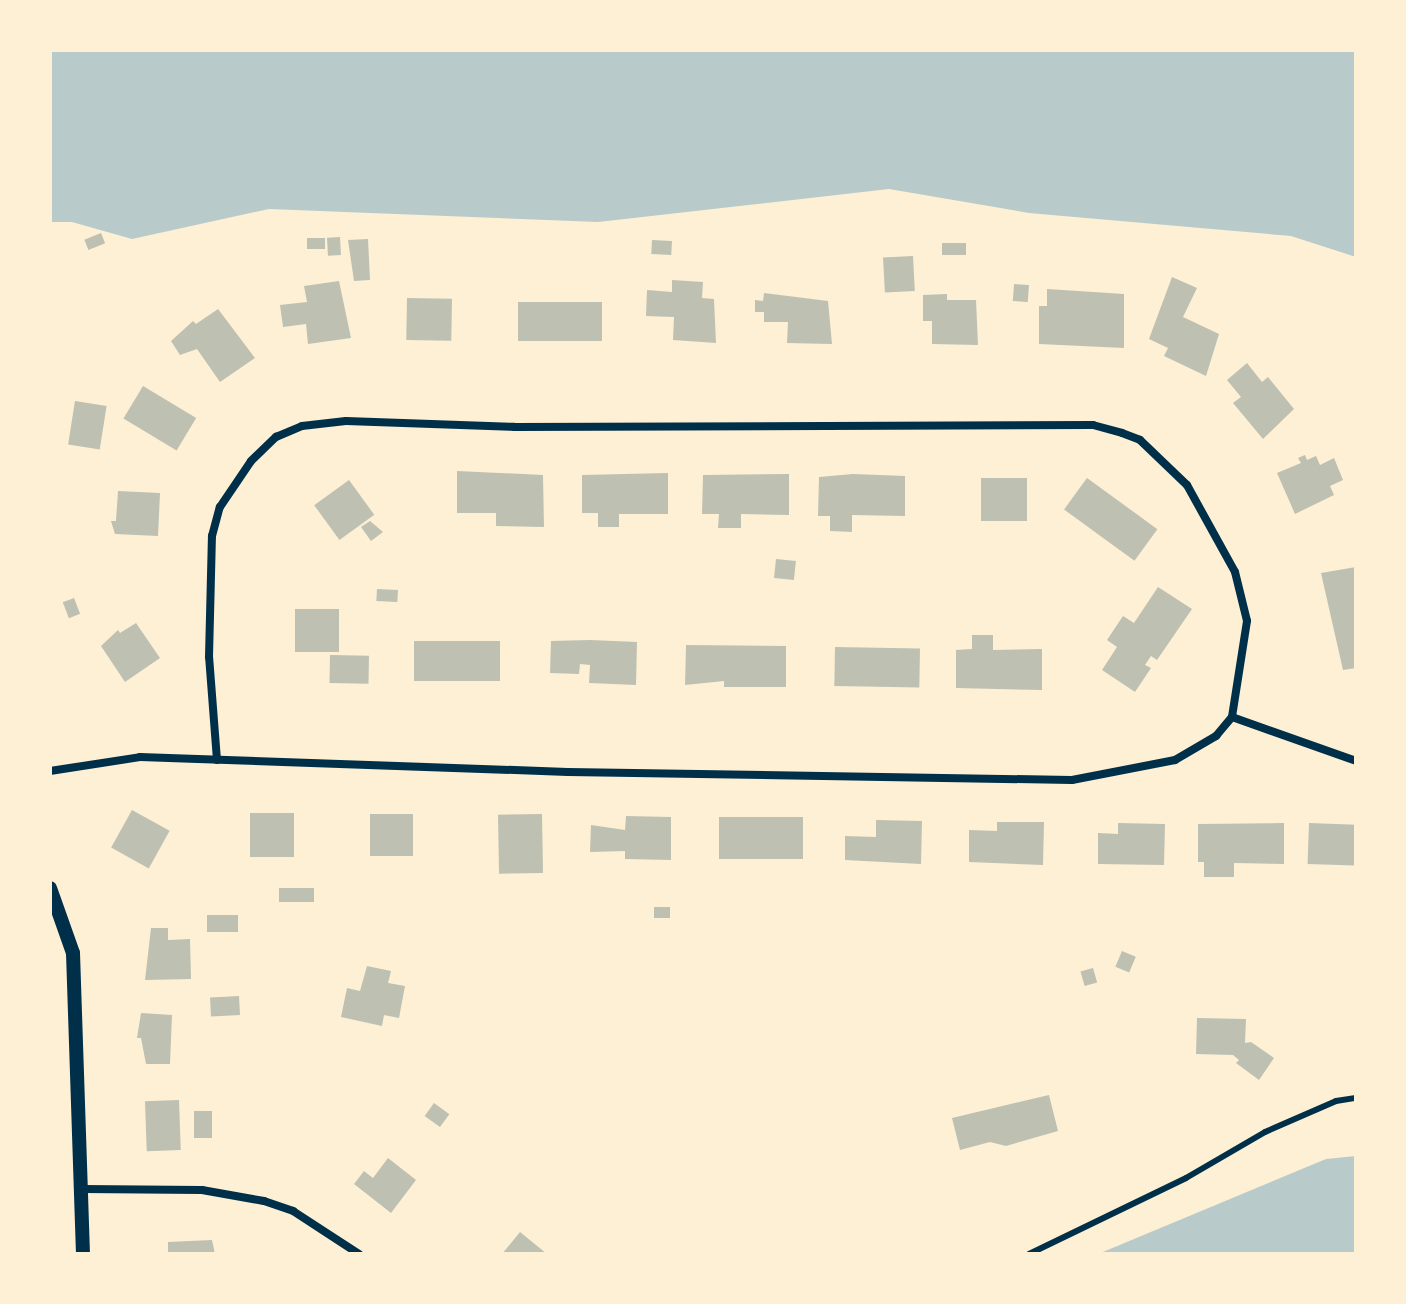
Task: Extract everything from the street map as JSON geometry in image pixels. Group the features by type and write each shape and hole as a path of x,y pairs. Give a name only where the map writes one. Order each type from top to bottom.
{"street":[{"path":"50,771 140,757 217,760 1072,780 1175,760 1216,736 1232,717 1247,621 1235,572 1187,485 1140,440 1093,425 514,427 346,421 302,426 276,437 251,461 220,507 212,536 209,657 217,760"},
{"path":"1232,717 1356,761"},
{"path":"50,888 73,953 83,1254"},
{"path":"82,1189 202,1190 264,1201 293,1211 359,1254"}],"lane":[{"path":"1029,1254 1186,1178 1265,1132 1336,1101 1356,1098"}],"shaded area":[{"path":"50,50 1356,50 1356,257 1291,236 1029,213 889,189 598,222 269,209 132,239 72,222 50,222"},
{"path":"1356,1156 1356,1254 1098,1254 1326,1159"}],"building":[{"path":"101,233 105,243 88,250 84,240"},
{"path":"340,237 341,255 328,256 327,238"},
{"path":"307,238 325,238 325,249 307,249"},
{"path":"368,239 370,280 354,281 348,240"},
{"path":"652,240 672,241 671,255 651,254"},
{"path":"942,243 966,243 966,255 942,255"},
{"path":"913,256 915,291 885,293 883,258"},
{"path":"1172,277 1197,288 1183,317 1219,334 1206,376 1164,356 1168,348 1149,339"},
{"path":"672,280 703,282 702,298 714,299 716,343 673,340 674,317 646,316 647,290 672,292"},
{"path":"339,281 351,338 308,344 306,324 283,327 280,305 307,302 304,286"},
{"path":"1014,284 1029,285 1028,302 1013,301"},
{"path":"1047,289 1124,294 1124,348 1039,344 1039,306 1047,306"},
{"path":"764,293 828,301 832,344 787,343 788,322 764,322 764,312 755,312 755,300 763,301"},
{"path":"947,294 947,300 976,300 978,345 932,344 932,321 923,321 923,295"},
{"path":"407,298 452,299 451,341 406,340"},
{"path":"518,302 602,302 602,341 518,341"},
{"path":"218,309 255,358 220,382 197,349 180,355 171,341 193,321 196,324"},
{"path":"1247,363 1262,382 1268,377 1294,409 1263,439 1233,403 1241,397 1227,380"},
{"path":"143,386 196,418 177,451 123,419"},
{"path":"75,401 107,406 100,449 68,444"},
{"path":"1305,455 1307,460 1316,456 1320,465 1334,458 1343,480 1330,486 1334,495 1295,514 1277,473 1301,463 1298,458"},
{"path":"457,471 543,475 544,527 496,526 496,513 457,513"},
{"path":"668,473 668,514 619,514 619,527 598,527 598,513 582,513 582,475"},
{"path":"789,474 789,515 741,514 741,528 718,528 719,514 702,514 703,475"},
{"path":"853,474 905,476 905,516 852,515 852,532 830,531 830,516 818,516 819,477"},
{"path":"981,478 1027,478 1027,521 981,521"},
{"path":"1087,478 1157,529 1134,561 1064,510"},
{"path":"349,480 374,515 339,540 314,505"},
{"path":"118,491 160,493 158,536 115,534 111,521 116,521"},
{"path":"370,521 383,532 371,541 361,527"},
{"path":"776,559 796,561 794,580 774,578"},
{"path":"1356,567 1356,668 1343,670 1321,573"},
{"path":"1158,587 1192,609 1157,660 1151,656 1145,665 1151,668 1135,692 1102,670 1117,647 1107,640 1123,616 1134,623"},
{"path":"377,589 398,590 397,602 376,601"},
{"path":"74,598 80,614 69,618 63,602"},
{"path":"295,609 339,609 339,652 295,652"},
{"path":"136,623 160,658 125,682 101,646 118,630 120,633"},
{"path":"972,635 993,635 993,650 1042,649 1042,690 956,688 956,650 972,649"},
{"path":"414,641 500,641 500,681 414,681"},
{"path":"551,641 637,642 636,685 589,683 590,665 580,664 579,674 550,673"},
{"path":"686,645 786,646 786,687 724,687 724,681 685,685"},
{"path":"835,647 920,648 919,687 834,686"},
{"path":"330,655 369,656 369,684 330,683"},
{"path":"132,810 170,831 149,868 111,848"},
{"path":"250,813 294,813 294,857 250,857"},
{"path":"370,814 413,814 413,856 370,856"},
{"path":"542,814 543,873 499,874 498,815"},
{"path":"626,816 671,817 671,860 625,859 625,851 590,852 591,825 625,830"},
{"path":"719,817 803,817 803,859 719,859"},
{"path":"876,820 922,821 921,864 845,860 845,836 876,837"},
{"path":"997,822 1044,822 1043,865 969,862 969,830 997,831"},
{"path":"1118,823 1165,824 1164,865 1098,864 1098,833 1118,834"},
{"path":"1284,823 1284,864 1234,863 1234,877 1204,877 1204,862 1198,862 1198,824"},
{"path":"1309,823 1356,825 1355,866 1308,864"},
{"path":"279,888 314,888 314,902 279,902"},
{"path":"654,907 670,907 670,918 654,918"},
{"path":"207,915 238,915 238,932 207,932"},
{"path":"151,928 168,928 168,940 190,939 191,979 145,980"},
{"path":"1122,951 1136,957 1129,973 1115,967"},
{"path":"367,966 391,971 388,983 405,986 399,1018 384,1015 382,1026 341,1017 347,988 360,991"},
{"path":"1093,968 1097,982 1085,986 1081,972"},
{"path":"239,996 240,1015 211,1016 210,998"},
{"path":"141,1013 172,1015 170,1064 146,1064 141,1038 137,1038"},
{"path":"1197,1018 1246,1019 1245,1043 1251,1042 1274,1058 1259,1080 1236,1063 1239,1060 1233,1055 1196,1054"},
{"path":"1049,1095 1058,1131 1006,1146 990,1142 960,1150 952,1118"},
{"path":"179,1100 181,1150 147,1151 145,1101"},
{"path":"434,1103 449,1114 440,1127 425,1116"},
{"path":"194,1111 212,1111 212,1138 194,1138"},
{"path":"388,1158 416,1180 391,1213 354,1184 364,1171 373,1178"},
{"path":"520,1232 547,1254 502,1254"},
{"path":"212,1240 215,1254 168,1254 168,1242"}]}
